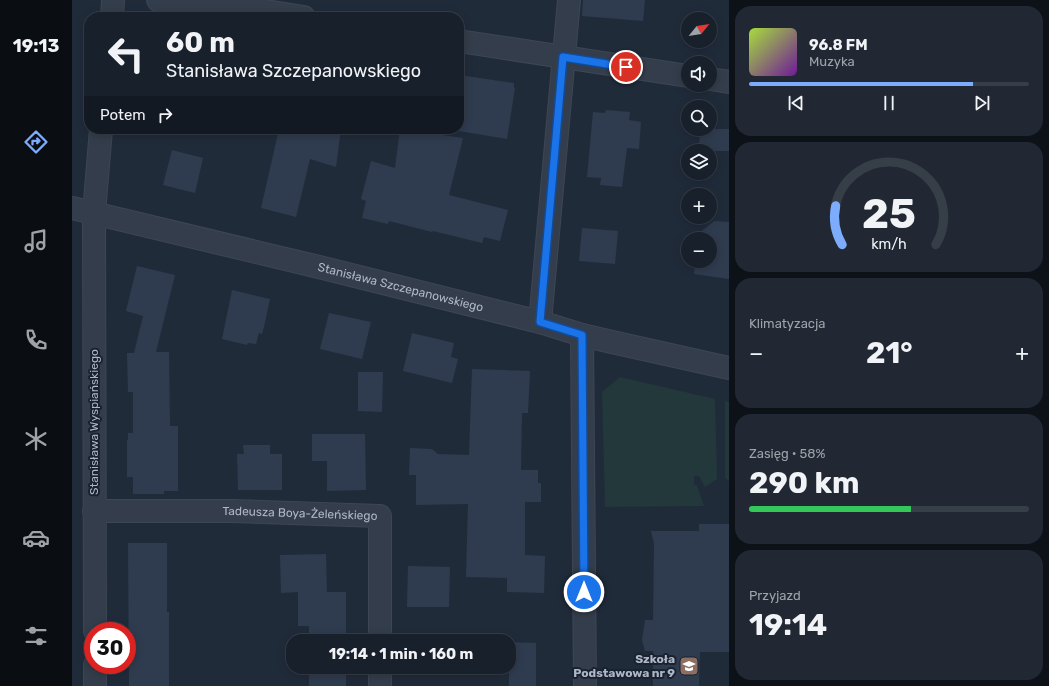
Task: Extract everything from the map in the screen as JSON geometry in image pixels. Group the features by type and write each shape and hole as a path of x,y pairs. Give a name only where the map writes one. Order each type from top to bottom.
{"street":[{"path":"112,12 113,0"},
{"path":"158,0 272,12"},
{"path":"540,322 569,0"},
{"path":"464,42 681,75"},
{"path":"717,80 729,82"},
{"name":"Stanisława Wyspiańskiego","path":"95,622 94,213 102,134"},
{"name":"Stanisława Szczepanowskiego","path":"72,208 540,322 582,335 729,368"},
{"path":"582,335 585,686"},
{"name":"Tadeusza Boya-Żeleńskiego","path":"94,511 233,512 380,516 380,634"},
{"path":"95,674 95,686"},
{"path":"380,674 380,686"}],"green space":[{"path":"620,377 715,399 717,479 705,487 699,476 694,476 694,484 697,486 704,506 605,507 602,392"},
{"path":"725,401 729,402 729,481 725,478"}],"building":[{"path":"583,0 645,0 643,21 582,16"},
{"path":"464,76 514,83 515,88 507,139 464,132"},
{"path":"606,110 630,112 629,120 641,122 639,149 627,148 622,187 600,185 601,178 587,177 593,112 605,113"},
{"path":"717,129 729,129 729,151 717,151 717,144 699,144 700,136 717,136"},
{"path":"278,134 340,134 336,167 310,159 296,217 261,208"},
{"path":"399,134 435,134 463,138 449,195 508,210 500,241 484,237 482,243 389,221 388,224 362,218 366,201 361,199 371,161 395,168"},
{"path":"172,150 203,158 195,193 163,185"},
{"path":"717,221 729,222 729,279 694,274 694,268 717,268 717,232 700,232 710,224 717,224"},
{"path":"582,228 618,231 615,264 579,261"},
{"path":"137,266 175,275 156,352 169,352 170,426 178,426 178,491 164,491 164,494 133,494 133,477 127,477 127,440 128,433 133,433 133,392 128,392 127,353 134,353 143,316 126,311"},
{"path":"232,290 270,299 262,334 259,333 256,344 248,343 247,345 222,339"},
{"path":"329,313 371,322 362,359 320,349"},
{"path":"412,333 454,343 451,357 458,359 452,383 403,371"},
{"path":"472,369 530,371 528,413 522,413 521,470 538,470 538,483 541,483 541,502 525,502 525,555 545,556 544,593 507,592 507,578 466,577 468,504 416,505 416,475 409,475 410,448 432,449 438,454 469,455"},
{"path":"358,372 383,372 382,412 358,411"},
{"path":"312,434 365,434 366,490 327,491 327,461 312,461"},
{"path":"243,445 270,445 270,454 282,454 282,490 238,490 237,454 244,454"},
{"path":"699,524 729,524 729,652 700,652 699,686 653,686 653,651 645,651 642,640 645,620 653,620 654,544 651,531 699,531"},
{"path":"128,543 167,543 169,686 129,686 129,674 136,674 136,622 129,622"},
{"path":"326,554 327,592 346,592 346,634 309,634 309,626 298,626 298,592 281,593 280,555"},
{"path":"408,566 450,567 449,607 407,607"},
{"path":"516,642 536,643 536,686 509,686 509,674 516,674"},
{"path":"309,674 346,674 346,686 309,686"}],"place":[{"name":"Szkoła Podstawowa nr 9","path":"689,666"}],"route":[{"path":"584,592 582,335 540,322 563,57 626,67"}]}
